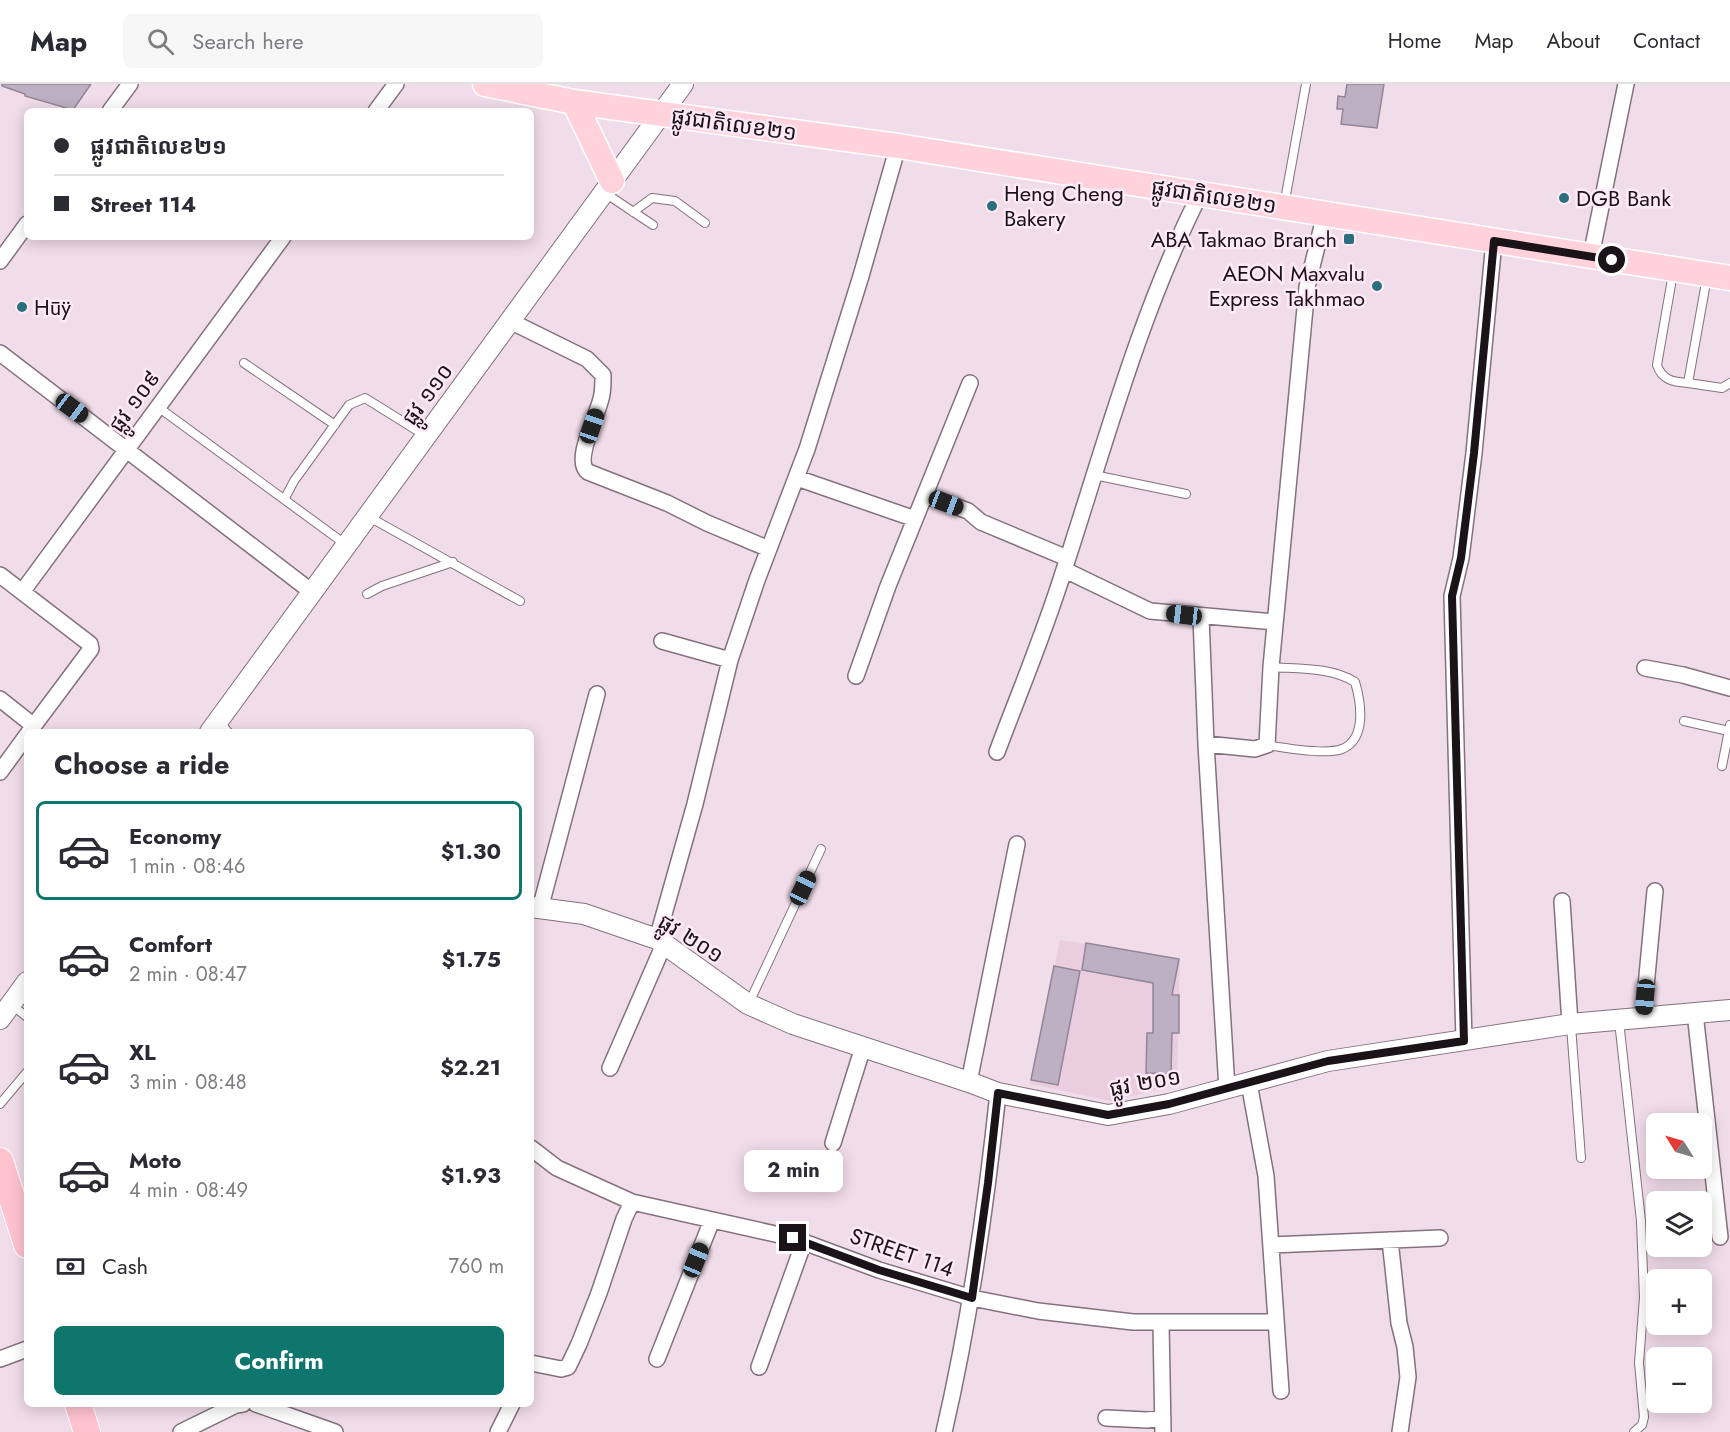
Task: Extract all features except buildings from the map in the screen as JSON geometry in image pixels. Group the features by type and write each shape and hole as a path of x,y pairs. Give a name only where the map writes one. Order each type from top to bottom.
{"highway":[{"path":"0,1161 24,1236"}],"main road":[{"name":"ផ្លូវជាតិលេខ២១","path":"485,84 574,102 898,146 1719,277"},
{"path":"574,102 608,186"}],"street":[{"path":"112,108 130,84"},
{"path":"378,108 396,84"},
{"name":"ផ្លូវ ១១០","path":"219,728 312,592 683,84"},
{"path":"1591,256 1626,84"},
{"path":"610,1068 660,942 730,660 797,478 861,276 898,146"},
{"path":"997,752 1066,564 1117,399 1155,293 1180,233 1200,194"},
{"path":"1206,744 1255,749 1266,745 1271,667 1306,287 1325,214"},
{"path":"0,261 24,228"},
{"name":"ផ្លូវ ១០៩","path":"22,592 281,240"},
{"path":"1464,1041 1452,596 1461,558 1473,464 1494,241"},
{"path":"510,321 587,359 603,375 602,396 582,462 584,469 769,549"},
{"path":"0,353 312,592"},
{"path":"856,676 915,519 970,383"},
{"path":"797,478 915,519"},
{"path":"925,495 968,511 981,522 1066,564 1150,611 1275,622"},
{"path":"0,575 90,644 91,649 31,729"},
{"path":"1201,617 1206,744 1227,1089"},
{"path":"662,641 730,660"},
{"path":"1645,668 1683,675 1730,688"},
{"path":"536,908 597,694"},
{"path":"0,699 28,729"},
{"path":"0,772 24,739"},
{"path":"969,1082 1017,844"},
{"path":"1643,1018 1655,891"},
{"path":"1562,901 1570,1024"},
{"name":"ផ្លូវ ២០១","path":"536,908 584,914 660,942 748,1004 793,1024 998,1093 1108,1115 1169,1104 1328,1061 1570,1024 1730,1010"},
{"path":"5,1011 24,986"},
{"path":"1695,1013 1720,1237"},
{"path":"833,1143 863,1047"},
{"path":"1249,1083 1266,1176 1281,1391"},
{"path":"944,1432 961,1361 972,1298 998,1093"},
{"name":"STREET 114","path":"534,1150 557,1168 632,1202 804,1242 879,1270 972,1298 1081,1318 1161,1324 1276,1322"},
{"path":"534,1364 561,1369 568,1367 579,1344 632,1202"},
{"path":"657,1359 712,1220"},
{"path":"1271,1245 1440,1238"},
{"path":"1390,1240 1399,1323 1405,1347 1408,1377 1400,1432"},
{"path":"759,1367 804,1242"},
{"path":"1106,1418 1147,1420 1163,1425 1161,1324"},
{"path":"0,1359 24,1350"},
{"path":"181,1432 232,1407"},
{"path":"268,1407 335,1432"},
{"path":"498,1432 510,1407"}],"lane":[{"path":"1284,207 1306,84"},
{"path":"608,186 633,212 653,225"},
{"path":"633,212 652,198 675,201 705,223"},
{"path":"1674,269 1657,365 1660,374 1668,380 1722,388 1730,383"},
{"path":"1688,383 1719,277"},
{"path":"244,363 336,425"},
{"path":"285,498 294,481 349,405 365,398 426,436"},
{"path":"158,407 346,545"},
{"path":"1094,476 1186,494"},
{"path":"367,516 520,601"},
{"path":"367,594 382,586 453,562"},
{"path":"1266,745 1298,751 1341,750 1354,741 1359,726 1360,700 1355,682 1345,675 1271,667"},
{"path":"1684,721 1729,728 1722,766"},
{"path":"748,1004 821,849"},
{"path":"5,1011 24,1016"},
{"path":"1618,1020 1641,1221 1644,1297 1639,1363 1644,1417 1642,1425 1634,1432"},
{"path":"1570,1024 1581,1158"},
{"path":"0,1104 24,1076"}],"shaded area":[{"path":"1060,940 1180,958 1177,1085 1111,1101 1030,1084"}],"place":[{"name":"DGB Bank","path":"1564,198"},
{"name":"Heng Cheng Bakery","path":"992,206"},
{"name":"ABA Takmao Branch","path":"1349,239"},
{"name":"AEON Maxvalu Express Takhmao","path":"1377,286"},
{"name":"Hūÿ","path":"22,307"}],"route":[{"path":"793,1238 879,1270 972,1298 998,1093 1108,1115 1169,1104 1328,1061 1464,1041 1452,596 1461,558 1474,453 1494,241 1612,260"}]}
